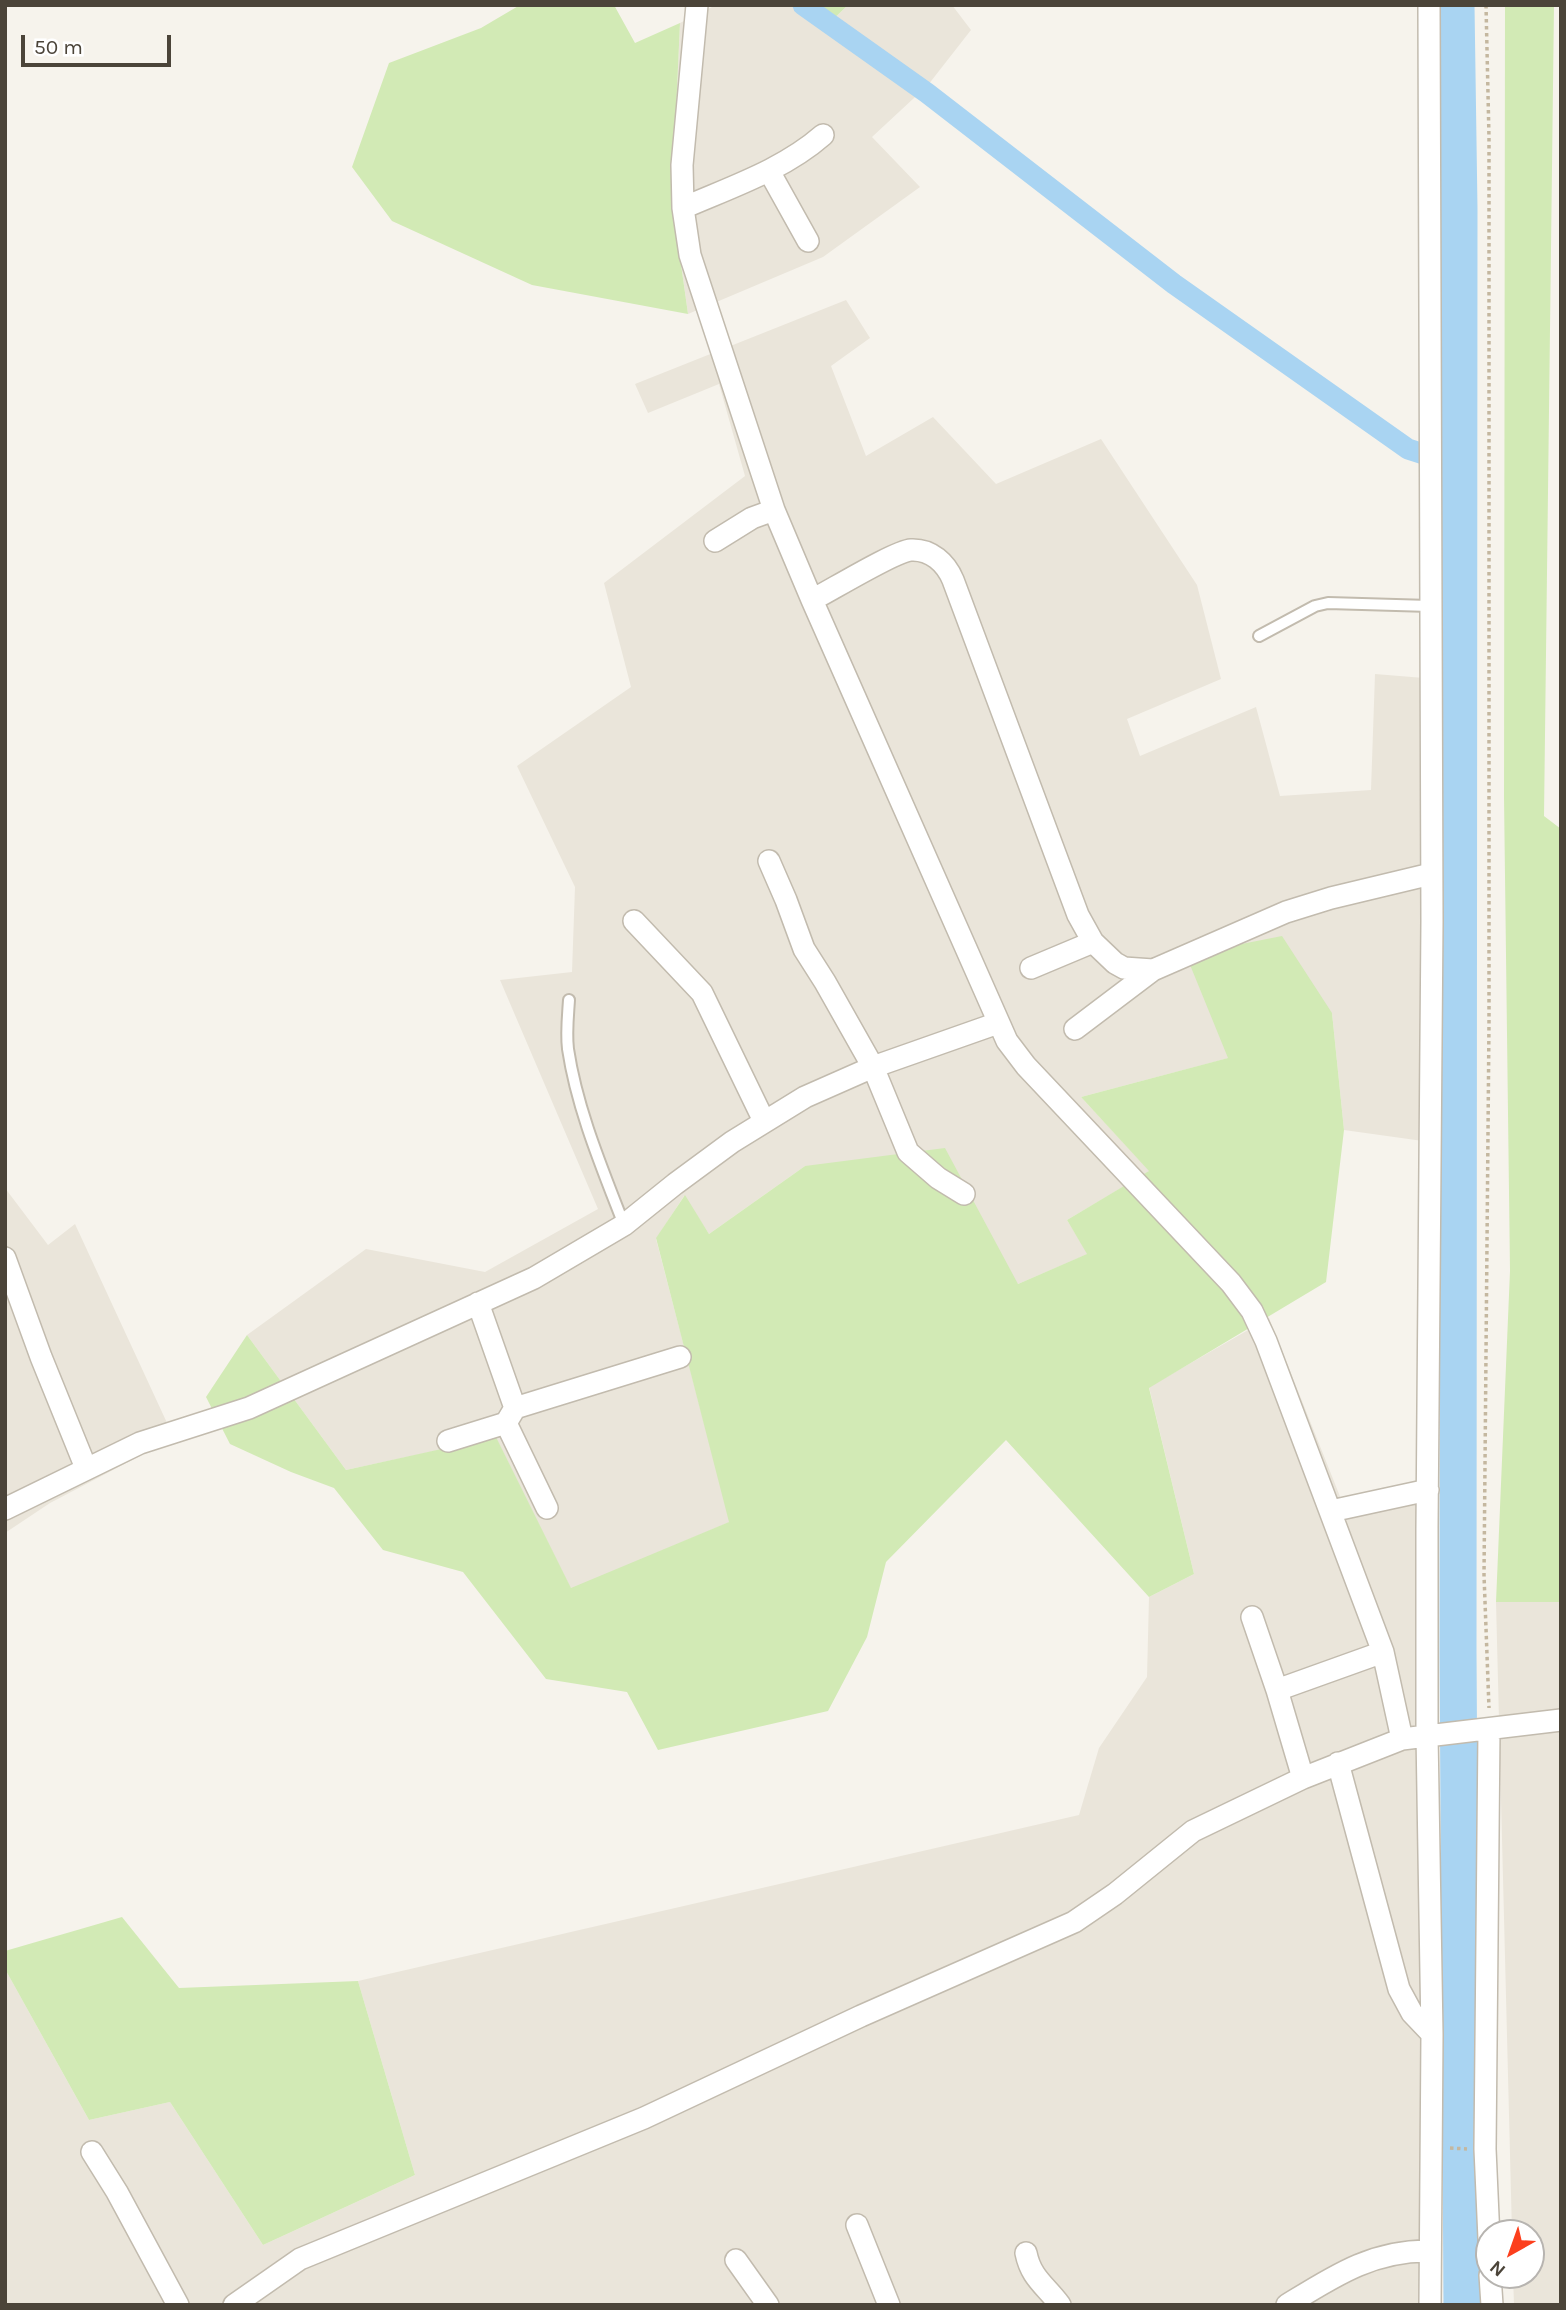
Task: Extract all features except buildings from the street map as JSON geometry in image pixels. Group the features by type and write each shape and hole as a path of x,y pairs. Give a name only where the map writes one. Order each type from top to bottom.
{"street":[{"path":"697,5 685,129 683,208 690,255 774,510 1007,1041 1026,1066 1231,1283 1252,1311 1266,1341 1383,1652 1402,1739"},
{"path":"1429,5 1431,874 1428,1490 1434,1734 1430,2305"},
{"path":"683,208 769,171 800,153 823,135"},
{"path":"769,171 808,241"},
{"path":"715,541 752,518 774,510"},
{"path":"812,600 910,550 931,555 943,562 953,580 1078,915 1093,942 1115,962 1124,968 1153,970"},
{"path":"769,861 804,949 873,1067 908,1152 938,1178 964,1194"},
{"path":"1075,1029 1153,970 1286,912 1331,898 1431,874"},
{"path":"634,921 702,993 764,1121"},
{"path":"1031,968 1093,942"},
{"path":"8,1501 140,1443 249,1408 534,1278 624,1225 675,1184 764,1121 804,1097 873,1067 998,1023"},
{"path":"5,1258 86,1468"},
{"path":"478,1303 510,1415 547,1508"},
{"path":"448,1441 510,1415 680,1357"},
{"path":"1331,1511 1428,1490"},
{"path":"1252,1618 1303,1777"},
{"path":"1277,1690 1383,1652"},
{"path":"234,2305 300,2259 644,2118 861,2016 1074,1922 1115,1894 1193,1831 1303,1777 1402,1739 1560,1723"},
{"path":"1485,1730 1485,2149 1488,2219"},
{"path":"1338,1763 1399,1989 1412,2013 1432,2034"},
{"path":"92,2152 117,2192 178,2305"},
{"path":"857,2225 889,2305"},
{"path":"1286,2305 1371,2259 1389,2253 1430,2251"},
{"path":"1026,2253 1029,2268 1060,2305"},
{"path":"736,2260 768,2305"}],"lane":[{"path":"1259,636 1315,606 1328,603 1430,606"},
{"path":"569,1000 568,1047 580,1100 624,1225"}],"path":[{"path":"1485,1730 1489,1022 1489,138 1486,5"},
{"path":"1442,2147 1473,2150"}],"shaded area":[{"path":"716,5 793,5 823,29 848,5 952,5 971,30 928,85 872,137 920,187 823,257 688,314 672,200 680,23"},
{"path":"846,300 870,338 831,366 866,456 933,417 996,484 1101,439 1197,585 1221,679 1127,719 1140,756 1256,707 1280,796 1371,790 1375,674 1424,678 1430,1142 1344,1130 1332,1013 1229,1058 1081,1097 1150,1171 1067,1220 1088,1254 1018,1284 805,1166 709,1234 684,1196 656,1239 730,1522 571,1589 496,1438 346,1470 247,1335 366,1249 485,1272 598,1209 500,980 572,972 575,887 517,766 631,687 604,583 745,476 719,384 648,413 635,384"},
{"path":"5,1188 48,1245 75,1224 174,1438 50,1503 5,1533"},
{"path":"1269,1318 1341,1499 1431,1484 1434,2305 5,2305 5,1969 89,2120 170,2102 263,2245 415,2175 358,1981 1079,1815 1099,1748 1147,1677 1149,1597 1194,1574 1149,1387"},
{"path":"1496,1602 1561,1602 1561,2305 1514,2305 1513,2289 1545,2289 1545,2219 1512,2219"}],"green space":[{"path":"520,5 614,5 635,43 680,23 672,200 688,314 532,285 392,221 352,167 389,63 481,28"},
{"path":"793,5 848,5 823,29"},
{"path":"1505,5 1554,5 1544,816 1561,829 1561,1602 1496,1602 1510,1271 1504,797"},
{"path":"1282,936 1332,1013 1344,1130 1326,1282 1149,1388 1194,1574 1149,1597 1006,1440 886,1562 867,1637 828,1711 658,1750 627,1692 546,1679 463,1572 383,1550 334,1488 230,1444 206,1397 247,1335 346,1470 496,1437 571,1588 729,1522 656,1238 685,1195 709,1234 805,1166 945,1148 1018,1284 1087,1254 1067,1220 1149,1171 1081,1097 1228,1058 1186,955"},
{"path":"122,1917 179,1988 358,1981 415,2175 263,2245 170,2102 89,2120 5,1969 5,1951"}],"waterway":[{"path":"803,5 927,93 1174,284 1408,449 1458,465"},
{"path":"1456,5 1459,209 1458,1651 1462,2305"}]}
